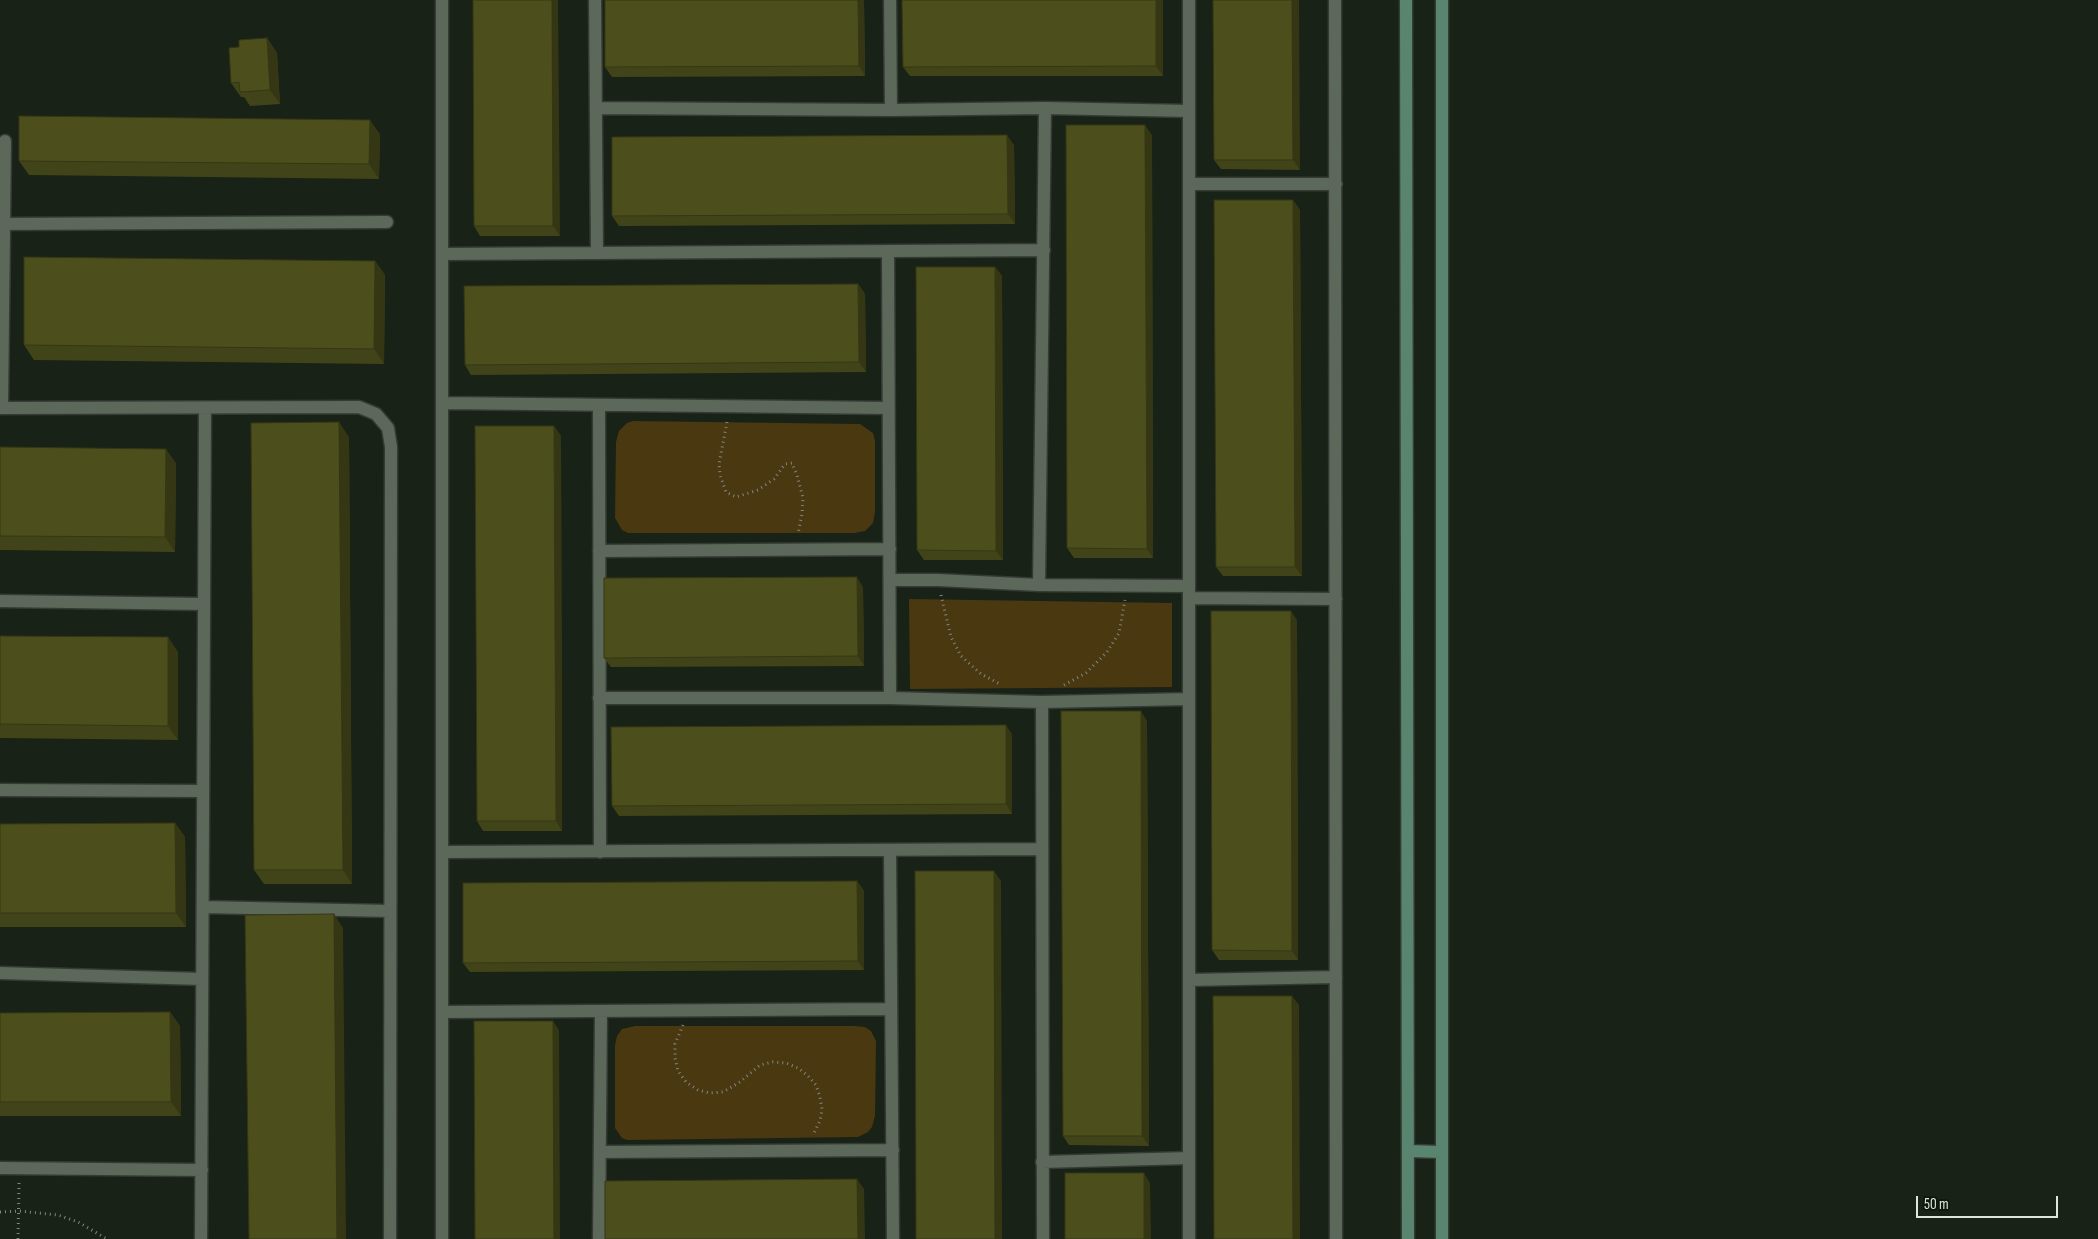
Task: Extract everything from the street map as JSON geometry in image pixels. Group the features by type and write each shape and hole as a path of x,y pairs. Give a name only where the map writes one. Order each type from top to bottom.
{"street":[{"path":"442,0 442,1239"},
{"path":"595,0 597,253"},
{"path":"890,0 891,110"},
{"path":"1188,0 1189,1239"},
{"path":"1336,0 1336,1239"},
{"path":"1406,0 1408,1239"},
{"path":"1442,0 1442,1239"},
{"path":"596,108 891,110 1045,108 1188,111"},
{"path":"1039,584 1045,108"},
{"path":"5,142 2,224 1,408 359,407 376,414 388,428 391,446 390,1239"},
{"path":"1188,184 1336,184"},
{"path":"2,224 387,222"},
{"path":"442,254 1044,250"},
{"path":"888,251 890,698"},
{"path":"443,403 889,408"},
{"path":"599,404 600,852"},
{"path":"201,1239 205,408"},
{"path":"599,551 890,549"},
{"path":"890,580 1125,586 1188,592 1336,599"},
{"path":"0,601 204,604"},
{"path":"600,698 890,698 1042,702 1189,699"},
{"path":"1042,702 1043,1239"},
{"path":"0,790 203,791"},
{"path":"443,852 1042,849"},
{"path":"890,850 893,1239"},
{"path":"203,906 390,911"},
{"path":"0,973 202,979"},
{"path":"1189,980 1336,977"},
{"path":"442,1012 891,1009"},
{"path":"599,1239 600,1011"},
{"path":"600,1152 893,1150"},
{"path":"1409,1151 1441,1152"},
{"path":"1042,1162 1189,1158"},
{"path":"0,1168 202,1170"}],"path":[{"path":"730,406 718,464 723,486 730,496 744,496 765,487 789,462 794,464 801,489 803,506 801,523 794,549"},
{"path":"938,580 951,636 961,656 982,674 1011,689 1026,701"},
{"path":"1042,702 1054,690 1086,674 1107,652 1121,625 1125,586"},
{"path":"697,1010 686,1019 679,1031 675,1044 675,1058 678,1071 691,1086 710,1093 723,1092 740,1082 760,1065 773,1062 786,1063 798,1068 816,1085 821,1103 820,1121 808,1142 798,1150"},
{"path":"18,1239 19,1168"},
{"path":"0,1212 19,1211 58,1215 78,1222 107,1239"}],"shaded area":[{"path":"633,421 860,424 873,433 875,441 875,512 873,523 865,531 854,533 628,533 622,530 615,518 616,442 619,431 627,423"},
{"path":"909,599 1172,603 1172,687 910,689"},
{"path":"635,1026 865,1027 871,1031 876,1041 875,1116 872,1127 868,1132 858,1137 627,1140 622,1138 615,1128 615,1045 617,1036 622,1029"}],"building":[{"path":"473,0 552,0 553,226 474,226"},
{"path":"605,0 858,0 859,66 605,67"},
{"path":"902,0 1156,0 1156,66 903,67"},
{"path":"1213,0 1292,0 1293,160 1214,160"},
{"path":"267,38 270,90 240,92 239,82 231,83 229,48 239,47 239,40"},
{"path":"19,116 370,120 369,164 19,161"},
{"path":"1066,125 1145,125 1147,549 1067,548"},
{"path":"1007,135 1008,214 612,216 612,137"},
{"path":"1214,200 1293,200 1295,567 1216,567"},
{"path":"24,257 375,261 374,349 24,345"},
{"path":"916,267 995,267 996,551 917,550"},
{"path":"858,284 859,362 465,365 464,286"},
{"path":"339,422 343,870 254,870 251,423"},
{"path":"475,426 554,426 556,821 477,821"},
{"path":"0,447 166,449 165,537 0,536"},
{"path":"857,577 858,656 604,658 604,578"},
{"path":"1211,611 1291,611 1292,951 1212,950"},
{"path":"0,636 168,637 168,726 0,724"},
{"path":"1061,711 1141,711 1142,1136 1063,1136"},
{"path":"1006,725 1006,804 612,806 611,727"},
{"path":"175,823 176,913 0,913 0,824"},
{"path":"915,871 994,871 995,1239 916,1239"},
{"path":"857,881 858,961 463,963 463,883"},
{"path":"334,914 337,1239 249,1239 245,915"},
{"path":"1213,996 1292,996 1293,1239 1214,1239"},
{"path":"170,1012 171,1102 0,1102 0,1013"},
{"path":"474,1021 553,1021 554,1239 475,1239"},
{"path":"1065,1173 1144,1173 1144,1239 1065,1239"},
{"path":"857,1179 858,1239 605,1239 605,1181"}]}
